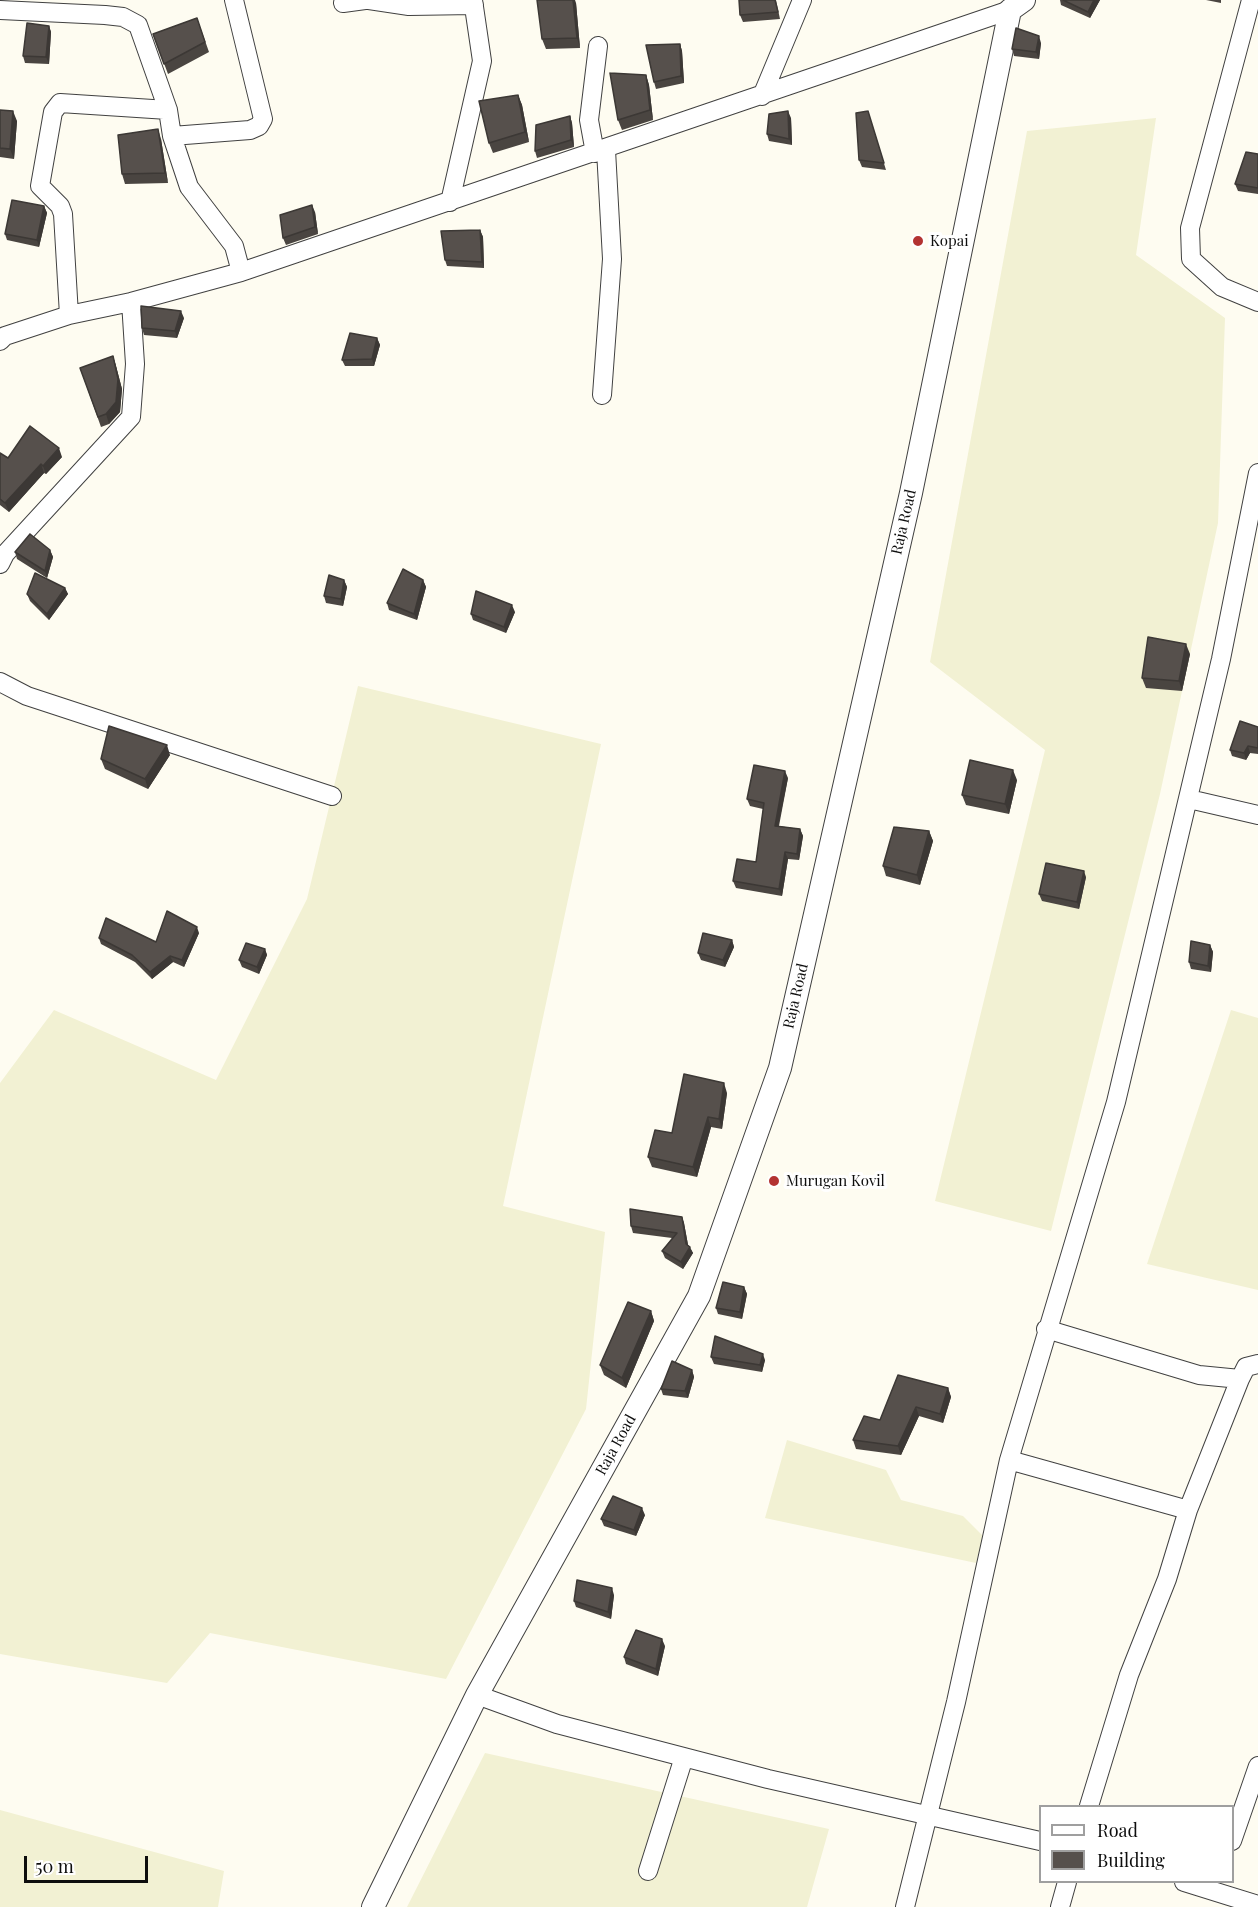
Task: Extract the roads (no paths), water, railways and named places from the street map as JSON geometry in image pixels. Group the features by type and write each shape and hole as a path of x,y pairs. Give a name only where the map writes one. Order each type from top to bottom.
{"street":[{"path":"171,136 250,130 259,126 263,119 234,0"},
{"path":"343,3 367,0 409,6 473,2 482,61 450,202"},
{"path":"762,96 802,0"},
{"path":"1251,0 1190,228 1191,259 1222,287 1258,302"},
{"path":"2,338 69,315 131,302 241,272 600,152 1017,5"},
{"name":"Raja Road","path":"373,1907 477,1695 699,1296 780,1068 911,493 1017,5"},
{"path":"0,10 105,15 123,17 138,25 168,110 171,136 189,187 234,246 241,272"},
{"path":"598,46 589,120 600,152 612,259 602,395"},
{"path":"69,315 63,214 60,206 40,186 53,112 60,103 168,110"},
{"path":"0,564 5,554 131,417 135,364 131,302"},
{"path":"905,1907 956,1702 1009,1460 1046,1329 1116,1102 1221,659 1258,473"},
{"path":"0,682 27,696 332,796"},
{"path":"0,696 27,696"},
{"path":"1189,799 1258,815"},
{"path":"1046,1329 1199,1375 1240,1379"},
{"path":"1089,1805 1129,1675 1167,1579 1188,1510 1240,1379 1246,1367 1258,1364"},
{"path":"1009,1460 1188,1510"},
{"path":"477,1695 558,1724 768,1779 1039,1841"},
{"path":"648,1871 684,1757"},
{"path":"1234,1839 1258,1766"},
{"path":"1060,1907 1066,1883"},
{"path":"1189,1883 1258,1905"}],"place":[{"name":"Kopai","path":"918,241"},
{"name":"Murugan Kovil","path":"774,1181"}]}
